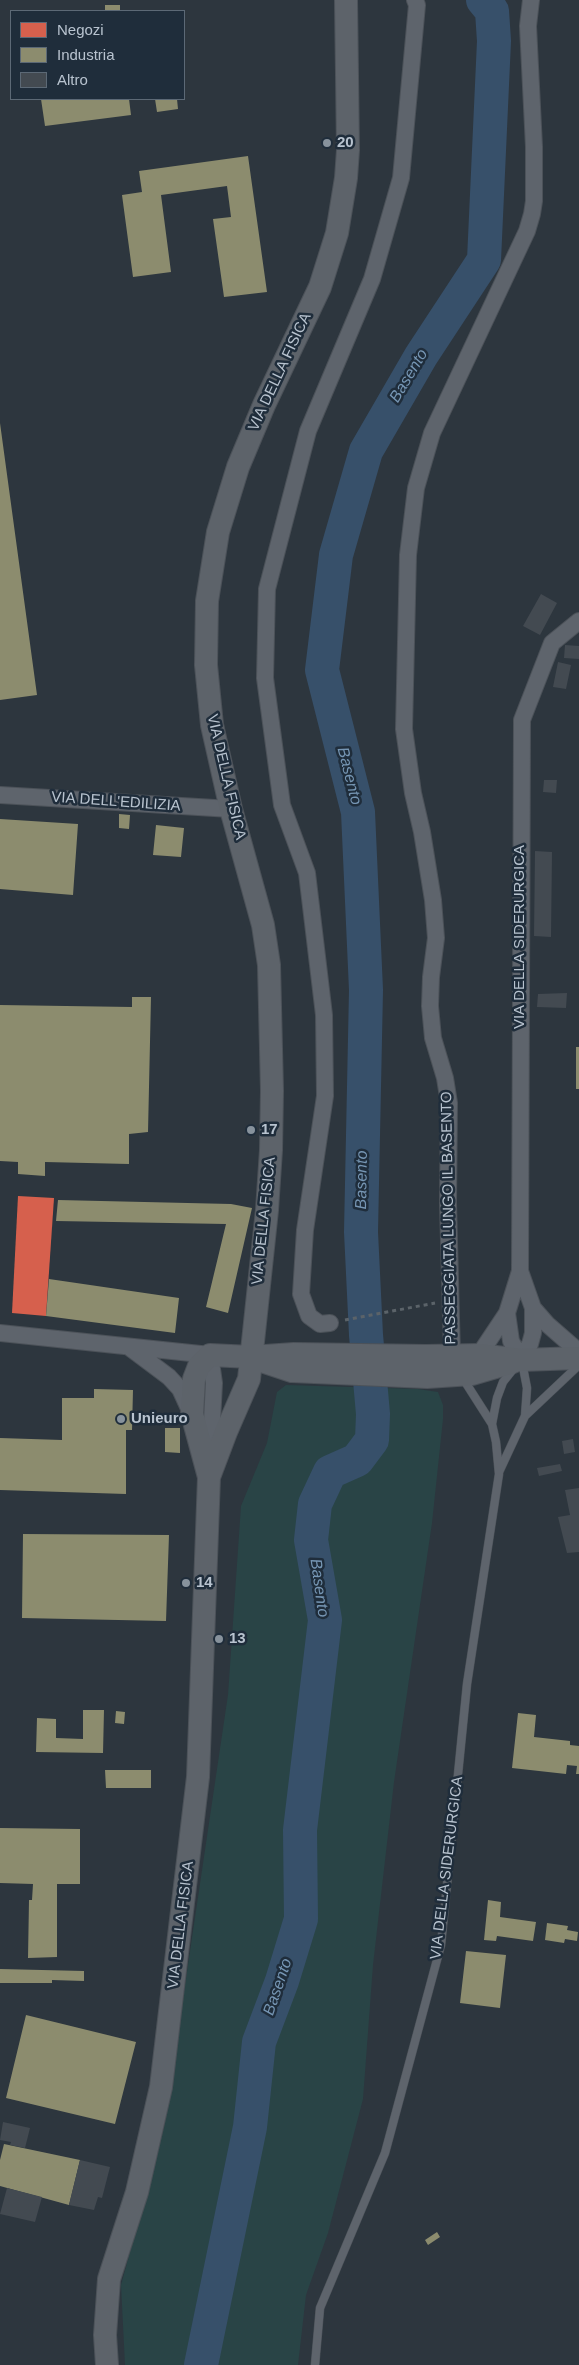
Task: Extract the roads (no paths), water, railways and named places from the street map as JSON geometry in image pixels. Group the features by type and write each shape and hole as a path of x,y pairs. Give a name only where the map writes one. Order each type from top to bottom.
{"street":[{"name":"VIA DELLA FISICA","path":"209,1477 249,1379 267,1210 271,1150 272,1025 269,965 263,924 231,809 218,754 208,695 206,636 211,567 218,532 238,467 257,420 320,287 337,233 346,178 348,150 346,0"},
{"path":"330,1322 320,1324 309,1316 301,1294 305,1230 325,1096 324,1015 307,873 282,805 266,678 267,589 308,431 372,279 401,178 417,5 415,0"},
{"name":"PASSEGGIATA LUNGO IL BASENTO","path":"457,1366 448,1213 449,1103 445,1078 433,1038 430,1006 431,977 436,938 433,900 422,832 413,794 404,729 408,555 416,488 432,433 527,231 532,214 534,201 534,147 528,26 531,0"},
{"name":"VIA DELLA SIDERURGICA","path":"479,1355 507,1313 520,1271 522,720 552,644 579,621"},
{"name":"VIA DELL'EDILIZIA","path":"0,795 231,809"},
{"name":"VIA DELLA SIDERURGICA","path":"520,1271 533,1308 533,1333 530,1344 521,1360"},
{"name":"VIA DELLA SIDERURGICA","path":"533,1308 547,1324 579,1352"},
{"name":"VIA DELLA SIDERURGICA","path":"507,1313 511,1341 521,1360"},
{"path":"0,1333 293,1362 457,1366 521,1360 579,1358"},
{"path":"129,1347 169,1377 180,1389 192,1414"},
{"name":"VIA DELLA FISICA","path":"107,2365 105,2335 109,2280 137,2192 161,2087 198,1777 209,1477 192,1414 194,1379 200,1366 210,1355"},
{"path":"209,1477 214,1383 210,1355"},
{"path":"457,1366 479,1355 521,1360"}],"lane":[{"name":"VIA DELLA SIDERURGICA","path":"492,1424 497,1398 503,1382 521,1360"},
{"name":"VIA DELLA SIDERURGICA","path":"499,1474 525,1416 527,1388 521,1360"},
{"name":"VIA DELLA SIDERURGICA","path":"525,1416 579,1365"},
{"name":"VIA DELLA SIDERURGICA","path":"315,2365 320,2308 385,2153 441,1945 467,1684 499,1474 492,1424 457,1366"}],"waterway":[{"name":"Basento","path":"201,2365 250,2127 259,2042 282,1981 301,1919 300,1830 325,1620 311,1540 315,1504 330,1472 357,1460 372,1440 373,1414 366,1335 361,1232 366,990 358,812 322,670 336,555 366,451 421,356 484,260 494,41 492,11 483,0"}],"place":[{"name":"20","path":"327,143"},
{"name":"17","path":"251,1130"},
{"name":"Unieuro","path":"121,1419"},
{"name":"14","path":"186,1583"},
{"name":"13","path":"219,1639"}]}
